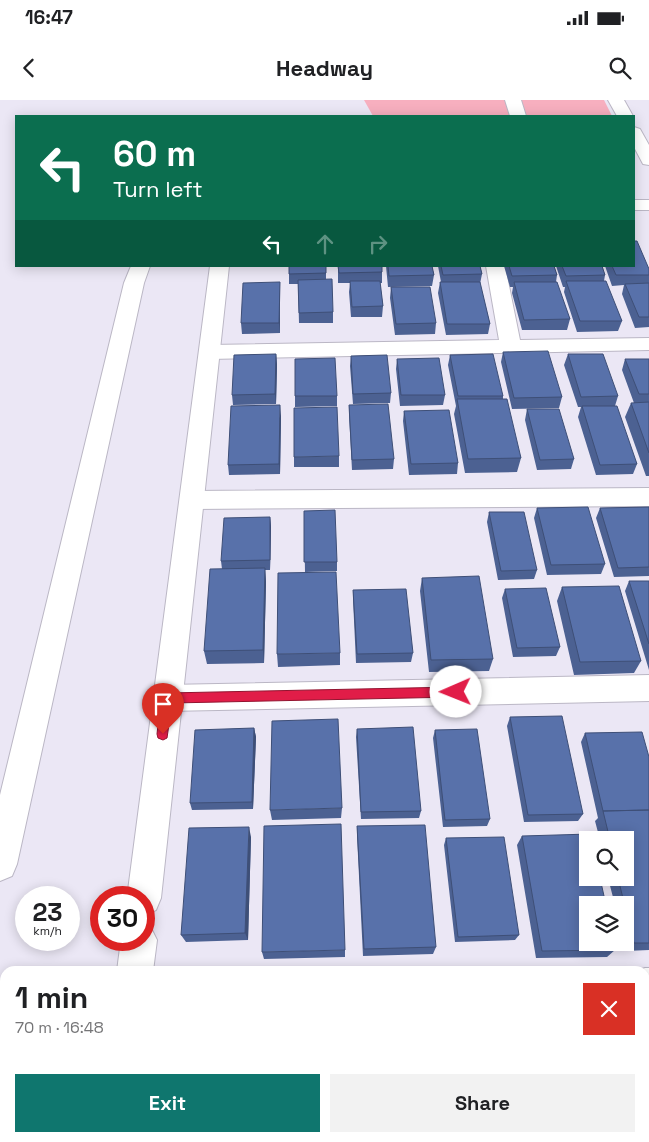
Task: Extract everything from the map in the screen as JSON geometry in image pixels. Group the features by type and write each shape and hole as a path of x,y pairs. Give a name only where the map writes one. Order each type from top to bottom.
{"street":[{"path":"513,100 518,115"},
{"path":"616,100 624,115"},
{"path":"635,134 649,160"},
{"path":"635,205 649,205"},
{"path":"635,220 649,220"},
{"path":"0,864 91,465 134,283 141,267"},
{"path":"145,886 220,267"},
{"path":"495,267 511,346"},
{"path":"210,352 649,344"},
{"path":"192,500 649,497"},
{"path":"167,698 649,688"},
{"path":"136,966 138,951"}],"shaded area":[{"path":"364,100 604,100 612,115 372,115"}],"building":[{"path":"635,241 637,241 649,269 649,275 616,275 612,267 635,267"},
{"path":"289,267 326,267 326,273 289,274"},
{"path":"338,267 382,267 382,272 339,273"},
{"path":"388,267 432,267 434,275 389,276"},
{"path":"441,267 480,267 482,274 443,275"},
{"path":"509,267 554,267 557,275 512,276"},
{"path":"562,267 602,267 605,275 566,276"},
{"path":"332,279 333,312 299,313 298,280"},
{"path":"350,281 380,281 383,306 352,307"},
{"path":"566,281 606,281 622,321 580,321"},
{"path":"280,282 279,323 241,323 243,283"},
{"path":"440,282 480,282 490,324 447,324"},
{"path":"514,282 557,282 570,319 524,320"},
{"path":"649,283 649,317 639,317 625,284"},
{"path":"391,287 430,287 436,323 396,324"},
{"path":"548,351 562,397 514,398 503,352"},
{"path":"276,354 275,394 232,395 234,355"},
{"path":"493,354 503,396 458,396 450,355"},
{"path":"568,354 603,354 618,396 581,397"},
{"path":"387,355 391,393 353,394 351,356"},
{"path":"335,358 337,396 295,396 295,359"},
{"path":"439,358 445,395 401,395 397,359"},
{"path":"625,359 649,359 649,394 639,394"},
{"path":"457,399 507,399 521,458 468,459"},
{"path":"649,402 649,453 631,403"},
{"path":"388,404 394,459 352,460 349,405"},
{"path":"280,405 279,464 228,465 231,406"},
{"path":"582,406 617,406 637,464 600,465"},
{"path":"337,407 339,456 294,457 294,408"},
{"path":"527,409 559,409 574,459 540,460"},
{"path":"449,410 458,463 411,464 404,411"},
{"path":"588,507 605,564 551,565 537,508"},
{"path":"649,507 649,567 618,568 600,508"},
{"path":"335,510 337,562 304,562 304,511"},
{"path":"489,512 524,512 537,570 501,571"},
{"path":"270,517 270,560 221,561 224,518"},
{"path":"265,568 263,650 204,651 210,569"},
{"path":"336,572 340,653 277,654 278,573"},
{"path":"479,576 493,659 431,660 422,578"},
{"path":"629,581 649,581 649,644"},
{"path":"619,586 641,661 580,662 562,587"},
{"path":"546,588 560,647 517,648 505,589"},
{"path":"406,589 413,653 357,654 353,590"},
{"path":"562,716 583,814 528,815 510,717"},
{"path":"338,719 342,808 270,810 272,721"},
{"path":"413,727 421,811 361,812 357,729"},
{"path":"254,728 252,802 190,803 195,730"},
{"path":"477,729 490,819 445,820 435,730"},
{"path":"642,732 649,757 649,810 603,811 585,733"},
{"path":"649,810 649,943 634,943 634,896 622,896 620,886 634,886 634,831 608,831 603,811"},
{"path":"341,824 345,950 262,952 264,826"},
{"path":"425,825 436,947 364,949 357,826"},
{"path":"249,827 245,933 181,935 189,828"},
{"path":"579,834 579,886 602,886 604,896 579,896 579,950 542,951 522,836"},
{"path":"504,837 519,935 458,937 446,838"}],"route":[{"path":"163,734 167,698 456,692"}]}
